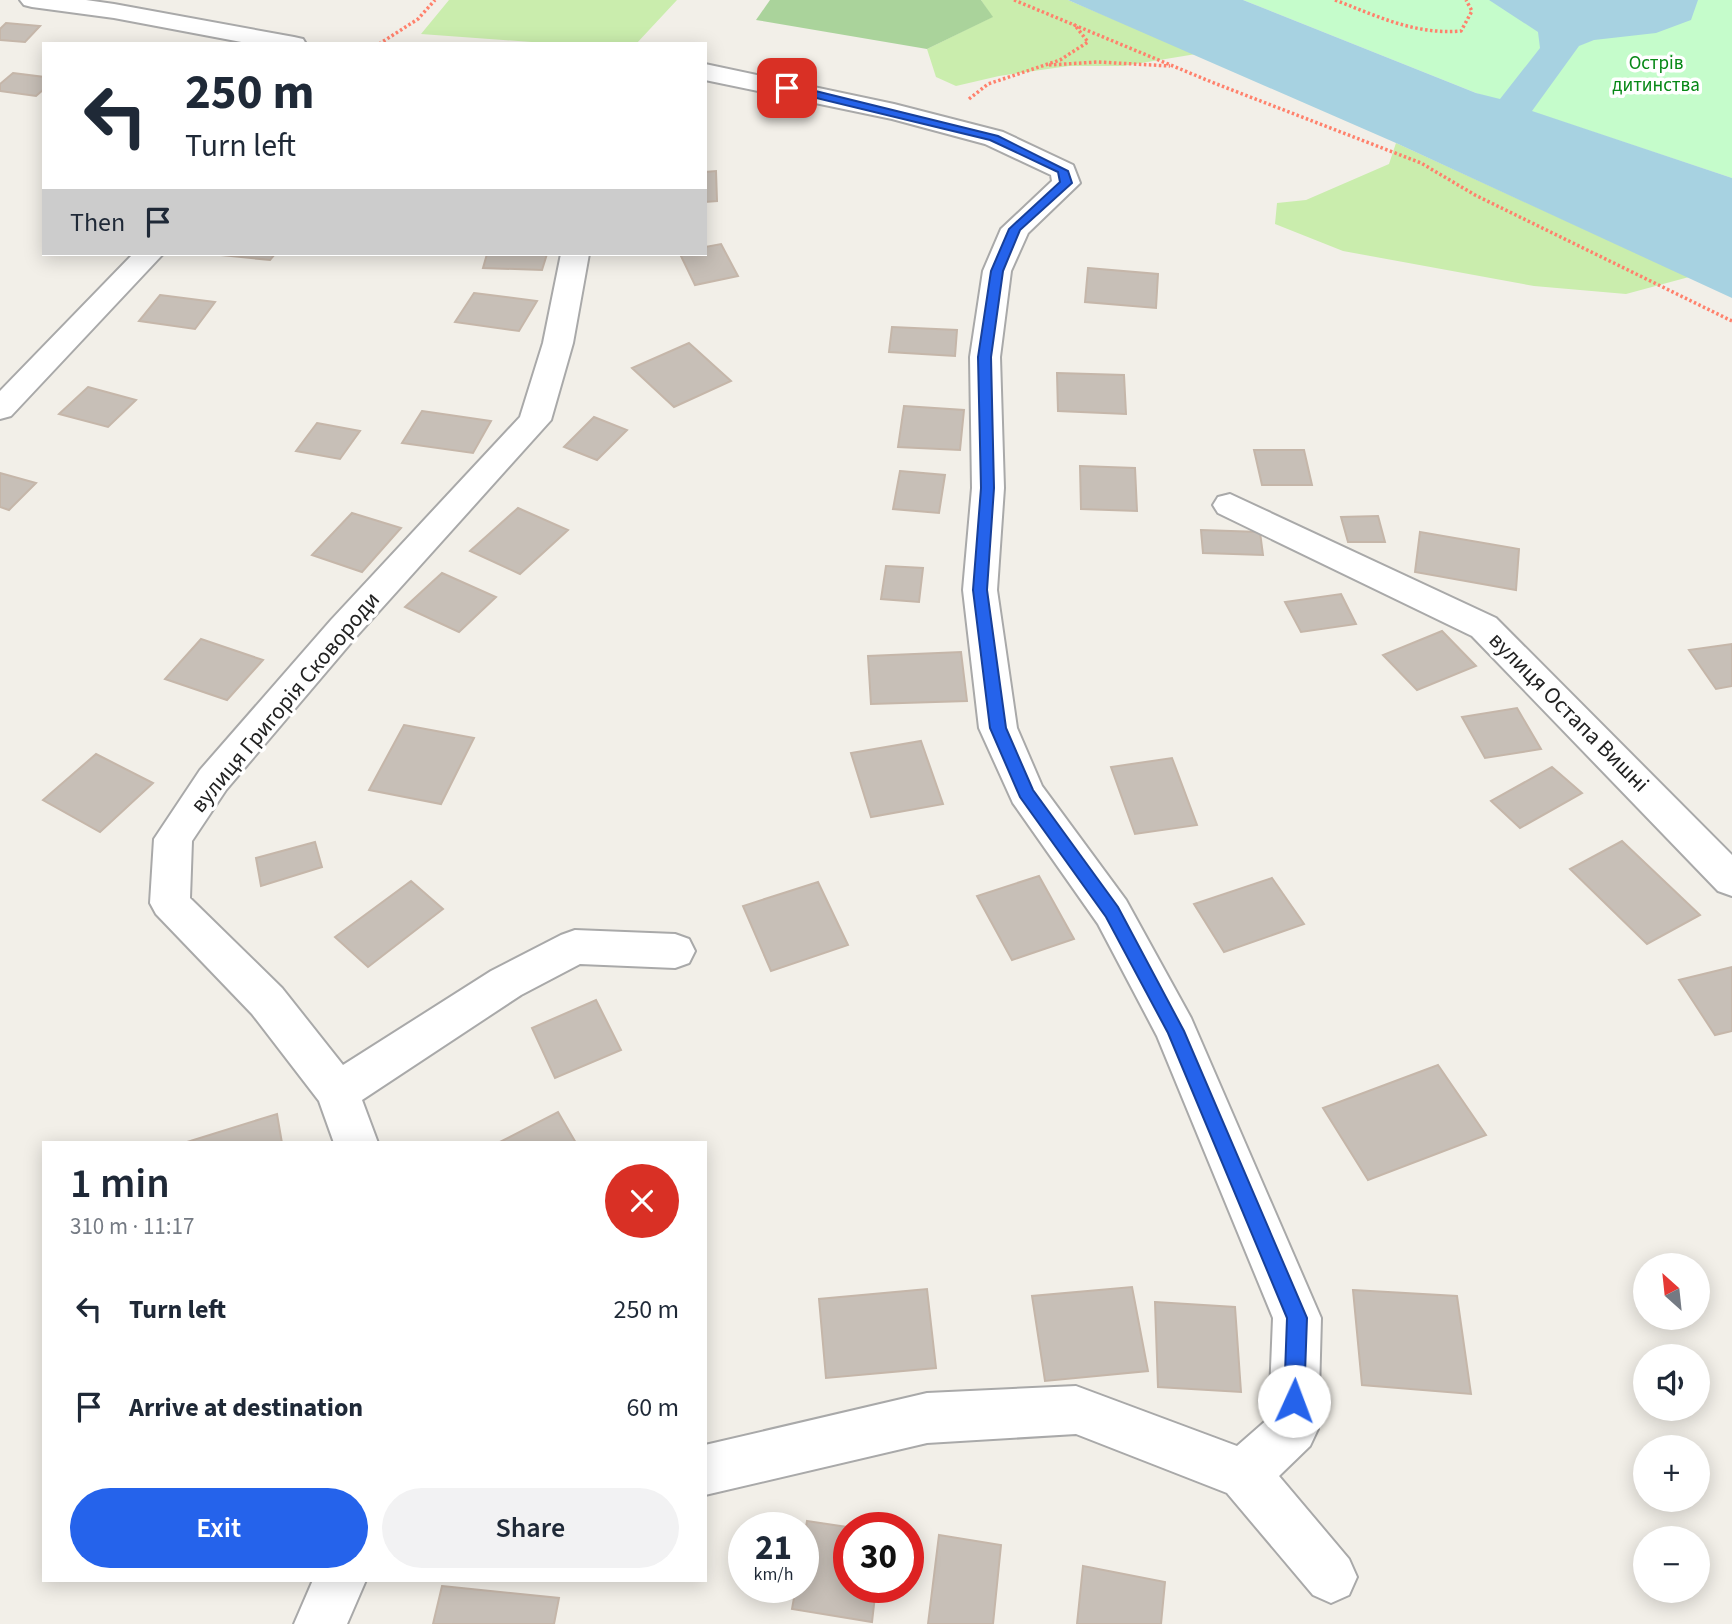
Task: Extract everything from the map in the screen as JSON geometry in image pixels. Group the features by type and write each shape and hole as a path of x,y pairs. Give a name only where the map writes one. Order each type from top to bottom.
{"street":[{"path":"32,0 114,11 282,42"},
{"path":"707,72 894,112 994,138 1063,171 1066,183 1015,229 997,271 985,357 988,488 980,590 998,728 1026,793 1112,912 1176,1031 1297,1318 1293,1429 1244,1474"},
{"path":"0,409 147,256"},
{"name":"вулиця Григорія Сковороди","path":"355,1141 338,1092 267,1001 170,903 173,839 213,780 280,702 535,420 558,343 575,256"},
{"name":"вулиця Остапа Вишні","path":"1230,505 1484,627 1732,880"},
{"path":"338,1092 506,983 575,947 675,951"},
{"path":"707,1470 927,1418 1076,1410 1244,1474 1331,1577"},
{"path":"320,1624 339,1582"}],"path":[{"path":"382,42 418,19 435,0"},
{"path":"1014,0 1421,163 1475,195 1732,321"},
{"path":"1335,0 1421,32 1440,34 1461,31 1472,11 1466,0"},
{"path":"960,129 959,107 988,84 1060,60 1088,42 1074,23"},
{"path":"1042,66 1098,62 1174,66"}],"green space":[{"path":"449,0 677,0 638,42 531,42 421,34"},
{"path":"770,0 981,0 993,17 927,49 756,20"},
{"path":"981,0 1068,0 1196,54 1123,66 1069,66 999,76 956,86 936,77 927,49 992,17"},
{"name":"Острів дитинства","path":"1243,0 1732,0 1732,178 1476,93"},
{"path":"1396,143 1689,277 1626,294 1534,286 1343,251 1275,224 1277,203 1306,200 1389,164"}],"water":[{"path":"1068,0 1243,0 1476,93 1500,99 1540,48 1538,32 1489,0 1698,0 1691,20 1656,33 1594,40 1579,46 1532,111 1732,178 1732,298 1396,143"}],"building":[{"path":"6,23 40,26 25,42 0,40 0,29"},
{"path":"13,73 42,77 42,91 36,96 0,91 0,84"},
{"path":"716,171 717,201 707,202 707,172"},
{"path":"721,244 738,276 695,285 681,256 707,256 707,247"},
{"path":"231,256 273,256 270,260"},
{"path":"486,256 546,256 542,270 483,268"},
{"path":"1088,268 1158,274 1156,308 1085,302"},
{"path":"474,293 537,301 519,331 455,322"},
{"path":"160,295 215,302 195,329 139,321"},
{"path":"892,327 957,330 955,356 889,352"},
{"path":"689,343 731,381 674,407 632,368"},
{"path":"1057,373 1124,375 1126,414 1058,411"},
{"path":"88,387 136,400 108,427 59,414"},
{"path":"904,406 964,410 960,450 898,447"},
{"path":"422,411 491,421 473,453 402,443"},
{"path":"594,417 627,430 597,460 564,447"},
{"path":"317,423 360,431 340,459 296,451"},
{"path":"1254,450 1304,450 1312,485 1262,485"},
{"path":"1080,466 1135,468 1137,511 1081,509"},
{"path":"900,471 945,475 939,513 893,509"},
{"path":"0,473 36,483 9,510 0,507"},
{"path":"518,508 568,530 520,574 470,551"},
{"path":"352,513 401,528 362,572 312,555"},
{"path":"1378,516 1385,542 1348,542 1341,517"},
{"path":"1201,530 1260,532 1263,555 1203,553"},
{"path":"1420,532 1519,549 1516,590 1415,572"},
{"path":"886,566 923,568 919,602 881,599"},
{"path":"442,573 496,597 459,632 405,607"},
{"path":"1341,594 1356,624 1301,632 1285,602"},
{"path":"1442,631 1476,666 1417,690 1383,655"},
{"path":"201,639 263,660 227,700 165,679"},
{"path":"1732,644 1732,686 1716,689 1689,650"},
{"path":"961,652 967,701 871,704 868,656"},
{"path":"1517,708 1541,749 1485,758 1462,717"},
{"path":"404,725 474,738 441,804 369,790"},
{"path":"921,741 943,804 871,817 851,753"},
{"path":"96,754 153,783 100,832 43,800"},
{"path":"1172,758 1197,825 1135,834 1111,767"},
{"path":"1552,767 1582,793 1520,828 1491,801"},
{"path":"1622,841 1700,915 1647,944 1570,869"},
{"path":"315,842 322,867 261,886 256,858"},
{"path":"1039,876 1074,939 1012,960 977,896"},
{"path":"1272,878 1304,924 1224,952 1194,904"},
{"path":"411,881 443,909 368,967 335,937"},
{"path":"818,882 848,945 771,971 743,906"},
{"path":"1732,967 1732,1031 1715,1035 1679,980"},
{"path":"596,1000 621,1050 555,1078 532,1028"},
{"path":"1438,1065 1486,1135 1368,1180 1323,1108"},
{"path":"558,1112 575,1141 502,1141"},
{"path":"277,1114 282,1141 190,1141"},
{"path":"1132,1287 1148,1371 1045,1381 1032,1296"},
{"path":"927,1289 936,1368 826,1378 819,1299"},
{"path":"1353,1290 1457,1296 1471,1394 1362,1385"},
{"path":"1155,1302 1235,1307 1241,1392 1158,1387"},
{"path":"819,1523 833,1525 833,1603 874,1603 872,1622 792,1609 793,1603 819,1603"},
{"path":"939,1535 1001,1545 993,1624 928,1624"},
{"path":"1083,1566 1165,1582 1161,1624 1077,1624"},
{"path":"442,1586 559,1598 554,1624 433,1624"}],"route":[{"path":"787,88 994,138 1063,171 1066,183 1015,229 997,271 985,357 988,488 980,590 998,728 1026,793 1112,912 1176,1031 1297,1318 1294,1401"}]}
